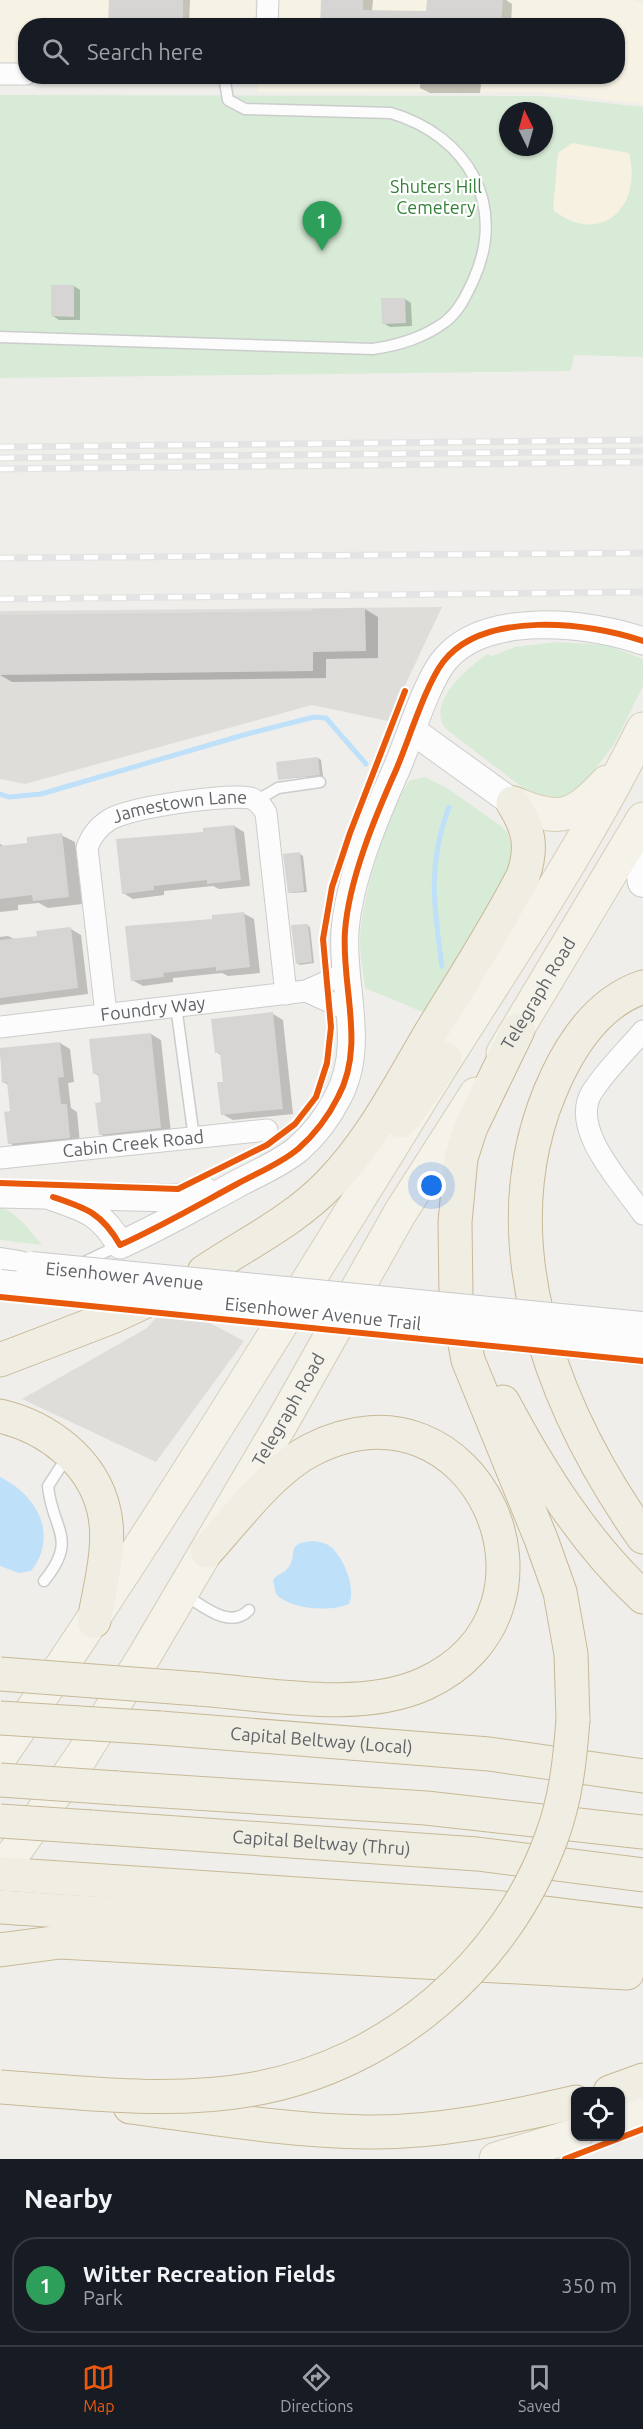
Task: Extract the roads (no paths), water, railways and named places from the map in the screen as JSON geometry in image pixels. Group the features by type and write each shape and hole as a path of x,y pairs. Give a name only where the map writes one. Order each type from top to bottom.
{"highway":[{"path":"204,1272 244,1245 275,1229 304,1207 330,1184 377,1123 523,876 528,860 529,834 513,803"},
{"path":"643,987 606,1007 577,1039 564,1062 551,1089 532,1150 525,1217 528,1273 552,1367 590,1454 615,1497 643,1537"},
{"path":"0,2088 129,2095 226,2093 275,2085 329,2068 391,2036 427,2011 452,1988 497,1936 518,1905 540,1864 557,1821 570,1760 573,1720 572,1653 560,1592 541,1539 468,1360 456,1296 456,1187 461,1158 471,1127 518,1030"},
{"path":"0,1360 112,1317 204,1272 277,1242 305,1226 331,1205 384,1145 445,1059"},
{"path":"456,1258 476,1340 493,1382 523,1440 566,1507 595,1546 643,1597"},
{"path":"0,1416 38,1429 70,1453 90,1477 105,1512 105,1549 94,1621"},
{"path":"0,1674 352,1699 388,1694 424,1684 455,1665 489,1625 503,1578 503,1558 495,1522 484,1494 472,1478 454,1460 433,1447 411,1437 383,1432 357,1433 332,1440 290,1463 207,1551"},
{"name":"Capital Beltway (Local)","path":"0,1718 489,1754 643,1776"},
{"path":"0,1780 426,1808 643,1832"},
{"name":"Capital Beltway (Thru)","path":"0,1821 477,1854 643,1875"},
{"path":"0,1873 494,1907 643,1925"},
{"path":"0,1907 402,1930 563,1944 643,1954"},
{"path":"0,1950 60,1942 643,1974"},
{"path":"622,2087 643,2080"},
{"path":"0,2088 264,2125 368,2132 466,2125 571,2103"}],"main road":[{"path":"513,803 543,814 558,816 568,814 593,798 636,744"},
{"path":"0,1757 94,1621 234,1401 445,1059 574,856 636,744"},
{"path":"508,963 537,885 540,859 534,827 513,803"},
{"path":"639,827 643,882"},
{"name":"Telegraph Road","path":"0,1873 81,1757 183,1593 400,1213 518,1030 639,827"},
{"name":"Eisenhower Avenue","path":"6,1271 643,1327"},
{"name":"Eisenhower Avenue","path":"6,1271 643,1350"},
{"path":"625,2116 643,2108"},
{"path":"496,2159 571,2136"}],"street":[{"path":"267,18 268,0"},
{"path":"0,74 18,74"},
{"path":"53,1197 88,1208 113,1232 120,1245 297,1150 327,1116 346,1080 351,1054 345,931 353,887 389,786 433,681 444,662 472,640 498,630 552,624 590,627 643,640"},
{"path":"413,731 513,803"},
{"name":"Jamestown Lane","path":"106,1014 87,848 97,829 116,816 134,810 233,798 253,798 266,813 296,993"},
{"name":"Foundry Way","path":"0,1026 296,993 346,973"},
{"name":"Foundry Way","path":"296,993 350,1011"},
{"path":"643,1031 596,1086 586,1109 587,1126 593,1143 643,1214"},
{"name":"Cabin Creek Road","path":"0,1158 267,1130"},
{"path":"0,1194 176,1198 239,1183"}],"lane":[{"path":"0,337 373,349 402,345 426,334 447,321 464,303 479,269 488,229 483,197 456,151 440,136 414,120 391,113 244,109 236,107 228,100 225,84"},
{"path":"256,801 278,788 320,782"},
{"path":"176,1006 194,1138"},
{"path":"0,1300 120,1245"},
{"path":"44,1581 58,1563 62,1547 48,1486 70,1453"},
{"path":"183,1593 220,1616 236,1617 249,1610"}],"water":[{"path":"0,1477 24,1494 40,1517 43,1544 31,1571 19,1573 0,1566"},
{"path":"314,1541 331,1547 342,1562 350,1584 349,1604 332,1608 311,1608 291,1603 276,1594 273,1580 288,1568 295,1547 304,1542"}],"waterway":[{"path":"0,794 9,797 41,794 247,734 314,717 326,718 366,764"},
{"path":"442,966 434,886 438,848 449,807"}],"railway":[{"path":"0,447 643,440"},
{"path":"0,458 643,451"},
{"path":"0,469 643,462"},
{"path":"0,558 643,553"},
{"path":"0,599 643,592"}],"place":[{"name":"Witter Recreation Fields","path":"322,251"}],"park label":[{"name":"Shuters Hill Cemetery","path":"436,198"}]}
